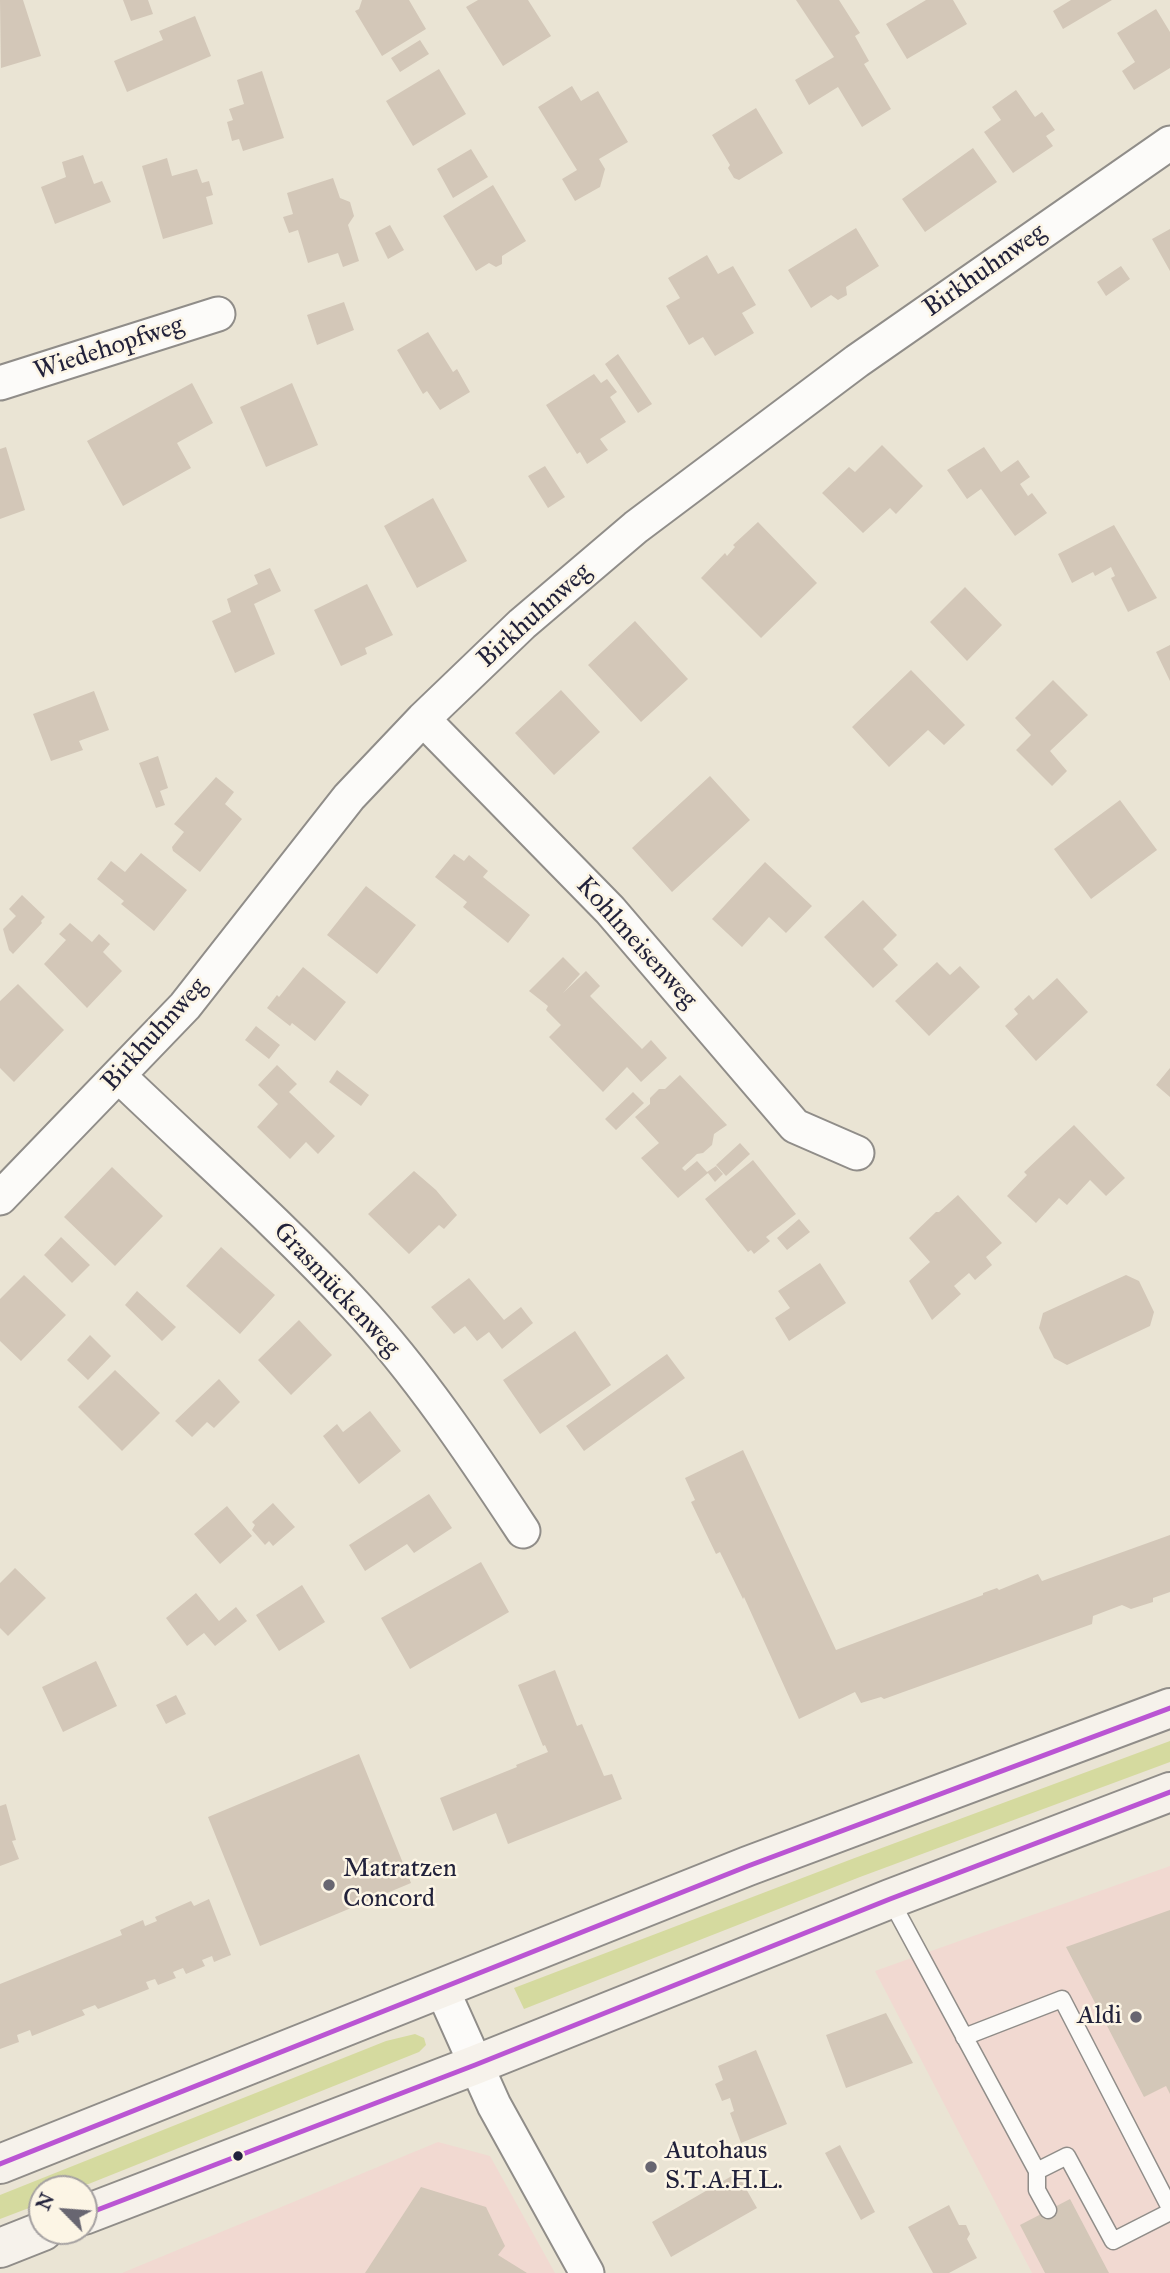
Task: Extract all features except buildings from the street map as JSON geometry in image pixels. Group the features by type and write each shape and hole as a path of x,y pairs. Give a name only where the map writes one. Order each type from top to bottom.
{"main road":[{"path":"0,2164 748,1866 1170,1708"},
{"path":"98,2210 1170,1792"},
{"path":"0,2248 28,2237"}],"street":[{"name":"Birkhuhnweg","path":"0,1198 185,1006 349,797 423,719 522,624 636,527 858,361 1170,143"},
{"name":"Wiedehopfweg","path":"0,383 218,314"},
{"name":"Kohlmeisenweg","path":"423,719 610,910 795,1126 857,1153"},
{"name":"Grasmückenweg","path":"119,1076 293,1241 356,1306 442,1410 523,1531"},
{"path":"442,1989 494,2105 587,2273"}],"lane":[{"path":"890,1899 1037,2171 1038,2190 1048,2210"},
{"path":"964,2037 1062,1999 1170,2210 1113,2241 1067,2156 1037,2171"}],"shaded area":[{"path":"1170,1866 1170,2273 1032,2273 875,1971"},
{"path":"438,2142 490,2156 555,2273 122,2273"}],"green space":[{"path":"1170,1741 1170,1762 860,1877 524,2009 514,1988 852,1859"},
{"path":"415,2034 424,2038 426,2045 419,2052 98,2180 98,2175 50,2175 386,2041"},
{"path":"28,2184 28,2208 0,2219 0,2195"}],"transit line":[{"path":"0,2164 748,1866 1170,1708"},
{"path":"98,2210 1170,1792"}],"place":[{"name":"Matratzen Concord","path":"329,1885"},
{"name":"Aldi","path":"1136,2017"},
{"name":"Autohaus S.T.A.H.L.","path":"651,2167"}]}
